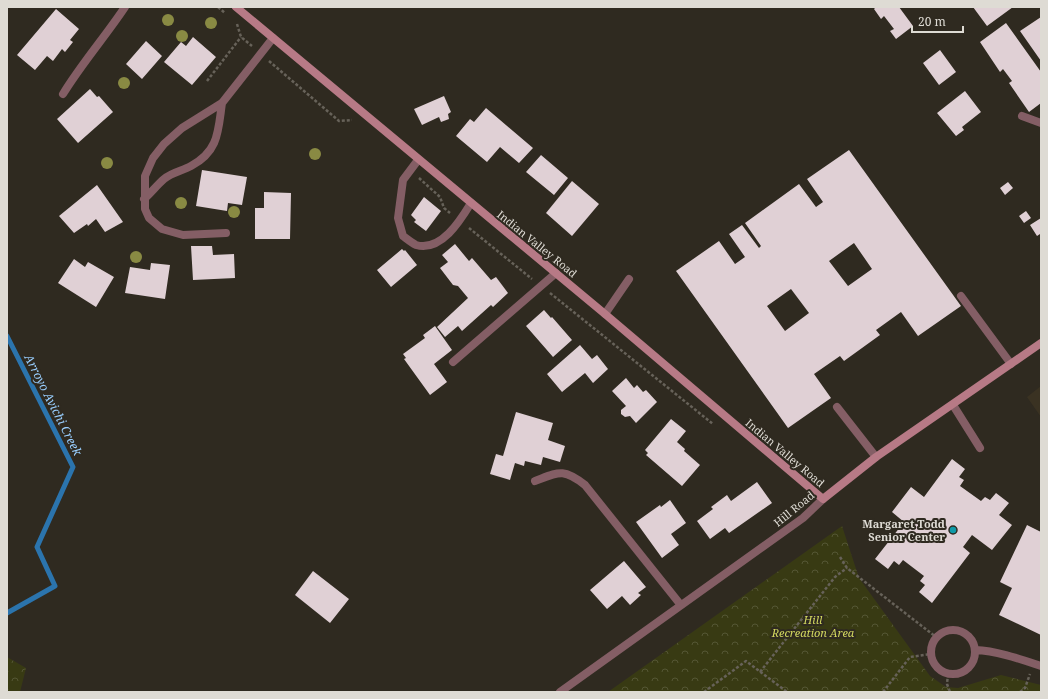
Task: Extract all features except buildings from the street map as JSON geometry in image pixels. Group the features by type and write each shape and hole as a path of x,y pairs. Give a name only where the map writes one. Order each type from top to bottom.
{"street":[{"path":"63,94 79,68 109,32 125,7"},
{"name":"Indian Valley Road","path":"236,7 418,160 605,314 823,499"},
{"path":"226,234 183,235 162,229 149,218 144,199 145,176 158,151 182,128 222,103 273,38"},
{"path":"144,199 164,179 173,173 192,166 207,154 215,142 220,127 222,103"},
{"path":"1022,116 1041,124"},
{"path":"418,160 403,180 398,218 403,236 416,245 431,245 444,238 460,221 471,203"},
{"path":"453,362 542,287 556,273"},
{"path":"605,314 629,279"},
{"path":"961,296 1011,364"},
{"name":"Hill Road","path":"560,692 680,604 803,518 823,499 876,457 1041,343"},
{"path":"953,405 980,448"},
{"path":"837,407 876,457"},
{"path":"535,481 557,473 570,474 585,485 680,604"},
{"path":"954,629 963,632 970,637 975,650 973,662 968,669 960,674 948,674 936,667 930,654 932,642 936,637 946,630 954,629"},
{"path":"975,650 985,651 1037,665"}],"path":[{"path":"218,7 227,15"},
{"path":"232,19 237,23 241,37 339,121 353,120"},
{"path":"206,81 241,37"},
{"path":"410,170 440,196 444,208 714,425"},
{"path":"840,557 847,568 936,637"},
{"path":"760,672 834,577 847,568"},
{"path":"883,692 910,657 930,654"},
{"path":"704,692 746,661 786,692"},
{"path":"1020,692 1025,688 1037,665"},
{"path":"948,674 947,684 950,692"},
{"path":"1025,688 1028,692"}],"shaded area":[{"path":"1041,386 1041,417 1027,397"}],"green space":[{"name":"Hill Recreation Area","path":"842,526 859,578 930,676 946,687 958,688 1001,675 1041,685 1041,692 608,692"},
{"path":"7,657 26,668 20,692 7,692"}],"waterway":[{"name":"Arroyo Avichi Creek","path":"7,336 73,467 37,547 55,586 7,613"}],"place":[{"name":"Margaret Todd Senior Center","path":"953,530"}]}
